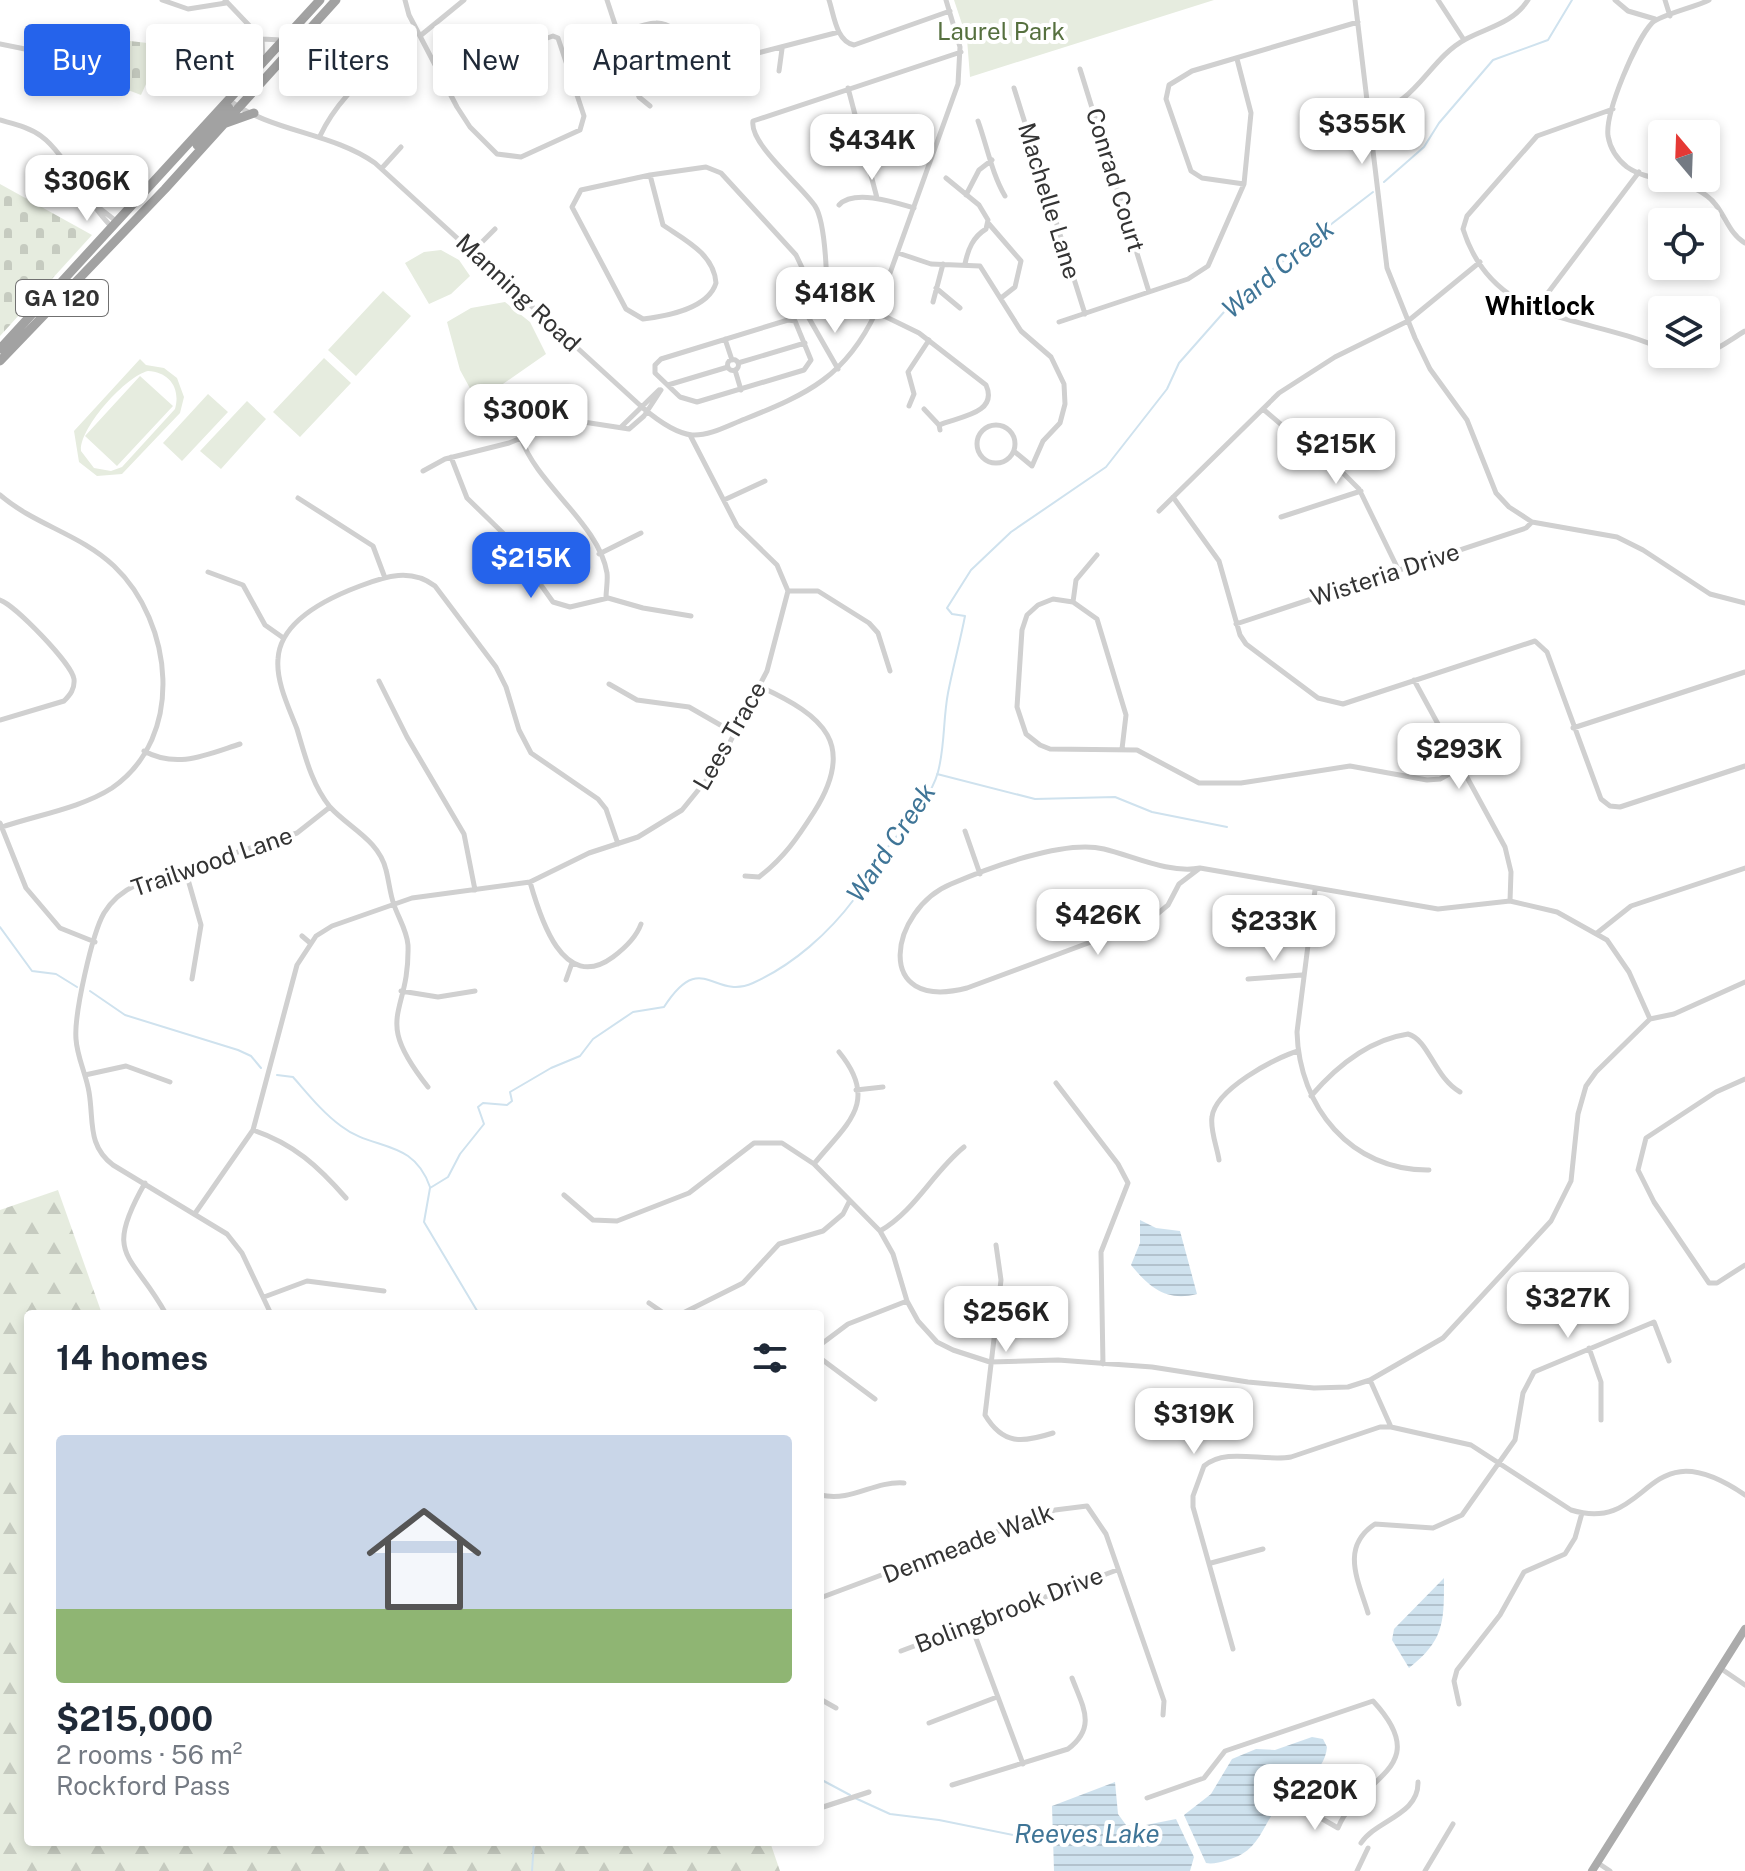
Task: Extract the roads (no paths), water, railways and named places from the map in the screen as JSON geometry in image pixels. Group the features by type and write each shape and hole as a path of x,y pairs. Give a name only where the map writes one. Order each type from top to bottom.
{"highway":[{"name":"GA 120","path":"298,24 320,0"},
{"name":"GA 120","path":"263,81 336,0"},
{"name":"GA 120","path":"263,62 279,45"},
{"path":"185,166 200,140 279,47"},
{"name":"GA 120","path":"0,361 185,166 220,127 238,96"},
{"name":"GA 120","path":"0,349 114,224 233,103 248,96"},
{"path":"220,127 255,114 250,96"}],"main road":[{"path":"1595,1868 1745,1629"}],"street":[{"path":"162,0 188,9 226,1 248,24"},
{"path":"405,0 433,61"},
{"path":"420,36 464,0"},
{"path":"607,0 615,24"},
{"path":"829,0 839,32 847,44 854,45 950,11"},
{"path":"890,671 878,633 869,623 818,591 788,591 777,565 742,532 690,435 713,431 792,400 821,384 861,342 876,312 956,90 961,52 946,0"},
{"path":"1355,0 1387,268 1430,369 1467,420 1493,488 1509,507 1532,522 1617,537 1643,550 1710,594 1745,603"},
{"path":"1438,0 1464,40"},
{"path":"1370,112 1401,103 1434,65 1464,40 1507,21 1528,0"},
{"path":"1615,0 1628,11 1655,19 1709,0"},
{"path":"1665,0 1670,16"},
{"path":"1655,19 1637,46 1613,109 1608,128 1612,148 1624,165 1685,184 1707,196 1723,214 1735,235 1745,243"},
{"path":"1244,184 1202,178 1191,171 1166,99 1169,85 1177,77 1358,22"},
{"path":"760,54 839,32"},
{"path":"452,96 470,127 497,154 507,158 533,153 580,130 584,116 558,38 548,38"},
{"path":"0,44 24,49"},
{"path":"779,71 782,49"},
{"path":"806,313 823,305 827,291 817,210 758,139 751,125 769,114 961,52"},
{"path":"1059,322 1203,272 1244,184 1251,113 1237,59"},
{"name":"Conrad Court","path":"1080,69 1149,292"},
{"path":"848,88 877,198"},
{"name":"Machelle Lane","path":"1014,88 1085,314"},
{"path":"320,136 349,96"},
{"path":"639,96 650,106"},
{"name":"Manning Road","path":"233,103 350,148 382,168 645,410 668,426 690,435"},
{"path":"1613,109 1534,139 1464,222 1465,235 1480,262 1513,298 1535,310 1648,342"},
{"path":"0,120 43,137 88,200 123,232"},
{"path":"978,121 996,180 1005,196"},
{"path":"382,168 401,147"},
{"path":"966,195 979,170 992,160"},
{"path":"650,175 663,225 691,242 715,275 716,283 708,299 699,304 643,319 626,309 572,207 581,190 650,175 706,167 721,173 796,255 806,276 806,313 838,369"},
{"path":"1535,310 1639,172"},
{"path":"946,178 984,210 989,224 1021,261 1015,287 1001,298"},
{"path":"839,205 847,199 877,198 914,208"},
{"path":"965,264 968,249 989,224"},
{"path":"473,251 495,229"},
{"path":"898,253 943,264 965,264 984,269 1021,331 1051,357 1062,373 1066,394 1060,423 1043,441 1035,464 1029,467 1015,452 1010,433 1001,425 978,433 975,439 979,452 990,463 1002,462 1015,452"},
{"path":"1159,511 1263,409 1303,375 1408,321 1480,262"},
{"path":"933,302 943,264"},
{"path":"936,288 960,308"},
{"path":"876,312 929,340 986,385 988,399 982,410 940,428 924,409"},
{"path":"791,320 799,324 811,360 807,369 697,402 681,398 664,388 655,373 659,361 725,339 791,320"},
{"path":"1720,346 1745,331"},
{"path":"725,339 732,360 738,363 805,343"},
{"path":"909,406 914,394 908,372 929,340"},
{"path":"728,367 732,360"},
{"path":"738,363 735,370 741,390"},
{"path":"423,471 451,457 571,421 620,428 645,410 664,388 728,367 735,370"},
{"path":"1263,409 1311,450 1334,464 1361,491 1399,571"},
{"path":"521,438 532,463 569,507 599,554 606,571 606,598"},
{"path":"451,457 467,498 509,541 547,598 570,607 606,598 691,616"},
{"path":"724,500 765,481"},
{"path":"1281,517 1361,491"},
{"path":"0,495 28,517 96,551 120,572 143,604 159,640 161,707 144,751 129,773 101,794 1,825 26,888 60,928 95,942"},
{"path":"1173,497 1219,561 1236,624 1251,650 1326,703 1343,704 1535,641 1547,652 1601,799 1615,808 1745,766"},
{"path":"298,498 373,546 385,578"},
{"name":"Wisteria Drive","path":"1236,624 1526,528 1532,522"},
{"path":"599,554 641,533"},
{"path":"1073,602 1076,580 1097,555"},
{"path":"208,572 243,585 265,625 282,637"},
{"path":"428,1087 397,1039 396,1012 407,937 393,904 386,867 376,849 330,807 309,770 281,682 277,658 282,637 312,611 358,587 385,578 413,575 435,586 496,667 506,687 519,730 531,753 598,799 606,809 618,844"},
{"name":"Lees Trace","path":"309,942 332,926 393,904 430,894 530,882 589,853 647,833 682,810 711,776 761,687 785,611 788,591"},
{"path":"1122,749 1126,715 1097,619 1073,602 1053,599 1038,605 1027,615 1022,630 1017,716 1031,739 1050,749 1122,749 1152,755 1187,779 1226,785 1350,766 1427,780 1440,779 1462,767"},
{"path":"0,600 13,607 69,667 74,681 71,694 64,701 0,720"},
{"path":"1573,728 1745,672"},
{"path":"1414,680 1505,847 1511,872 1510,901"},
{"path":"379,681 407,737 456,818 472,857 475,890"},
{"path":"609,684 637,700 689,707 736,734"},
{"path":"745,876 759,877 788,852 826,794 836,761 818,722 795,703 761,687"},
{"path":"144,751 162,760 179,761 240,744"},
{"name":"Trailwood Lane","path":"269,1310 237,1246 222,1229 108,1160 95,1143 85,1075 77,1050 76,1026 103,914 120,894 302,831 330,807"},
{"path":"965,831 980,874"},
{"path":"1200,868 1179,884 1162,912 1116,935 967,988 940,995 920,990 900,966 900,947 927,897 949,884 1026,857 1081,847 1104,849 1168,866 1200,868 1438,909 1510,901 1557,912 1607,940 1629,972 1650,1019"},
{"path":"1597,933 1631,906 1745,868"},
{"path":"185,869 201,925 192,979"},
{"path":"530,882 549,936 572,963 591,966 605,962 633,939 641,924"},
{"path":"1315,890 1302,975 1298,1051 1311,1096 1330,1128 1371,1158 1394,1168 1429,1170"},
{"path":"196,1212 253,1130 297,965 309,942 302,936"},
{"path":"566,980 572,963"},
{"path":"1248,979 1302,975"},
{"path":"564,1195 593,1220 617,1221 689,1193 754,1143 768,1141 789,1145 814,1164 880,1231 893,1254 907,1301 918,1321 937,1342 990,1362 1058,1360 1181,1369 1248,1382 1314,1388 1348,1387 1370,1380 1443,1338 1551,1221 1571,1181 1578,1114 1586,1086 1650,1019 1674,1014 1745,982"},
{"path":"401,991 438,997 475,991"},
{"path":"1311,1096 1333,1070 1349,1058 1408,1034 1419,1039 1441,1079 1460,1092"},
{"path":"1219,1160 1212,1122 1218,1102 1262,1068 1298,1051"},
{"path":"814,1164 851,1124 858,1102 852,1068 839,1052"},
{"path":"85,1075 126,1066 170,1082"},
{"path":"1745,1079 1716,1092 1646,1138 1638,1170 1654,1202 1709,1283 1717,1283 1745,1265"},
{"path":"1056,1083 1121,1168 1128,1183 1101,1252 1103,1364"},
{"path":"856,1090 883,1087"},
{"path":"253,1130 277,1138 306,1156 346,1198"},
{"path":"880,1231 907,1211 932,1177 964,1147"},
{"path":"145,1183 124,1222 123,1244 129,1262 163,1310"},
{"path":"689,1310 743,1283 779,1244 823,1231 843,1214 849,1201"},
{"path":"996,1245 1001,1280 984,1402 985,1415 992,1426 1011,1441 1024,1442 1053,1433"},
{"path":"264,1297 307,1281 384,1291"},
{"path":"824,1342 848,1324 907,1301"},
{"path":"649,1303 659,1310"},
{"path":"1368,1613 1353,1560 1360,1536 1375,1524 1433,1528 1453,1521 1472,1502 1515,1440 1523,1393 1534,1372 1654,1322 1669,1361"},
{"path":"1589,1348 1601,1382 1601,1420"},
{"path":"824,1361 875,1399"},
{"path":"1370,1380 1391,1427"},
{"path":"1233,1649 1193,1496 1204,1466 1212,1459 1224,1456 1277,1460 1391,1427 1423,1436 1458,1440 1500,1462 1571,1510 1582,1513 1616,1511 1665,1475 1689,1469 1725,1481 1745,1495"},
{"path":"824,1495 849,1497 891,1482 904,1483"},
{"name":"Denmeade Walk","path":"824,1597 1069,1506 1087,1506 1097,1517 1117,1570 1164,1701 1163,1715"},
{"path":"1459,1704 1454,1681 1457,1670 1500,1615 1524,1572 1565,1554 1575,1538 1582,1513"},
{"path":"1211,1563 1263,1549"},
{"name":"Bolingbrook Drive","path":"901,1651 1117,1570"},
{"path":"971,1625 1023,1764"},
{"path":"1720,1668 1745,1685"},
{"path":"952,1785 1068,1749 1083,1736 1086,1722 1072,1678"},
{"path":"929,1723 997,1697"},
{"path":"824,1701 836,1708"},
{"path":"1147,1798 1204,1778 1221,1756 1233,1748 1373,1701 1394,1732 1398,1753 1338,1828 1305,1809"},
{"path":"1361,1843 1377,1825 1400,1816 1418,1791 1418,1782"},
{"path":"824,1807 869,1792"},
{"path":"1425,1871 1453,1824"},
{"path":"1357,1871 1368,1848"},
{"path":"1595,1868 1610,1871"}],"water":[{"path":"1140,1220 1156,1228 1180,1231 1197,1294 1176,1296 1159,1291 1131,1265 1140,1243"},
{"path":"1444,1578 1440,1629 1430,1648 1409,1668 1392,1640 1394,1629"},
{"path":"1312,1737 1323,1739 1327,1747 1321,1765 1280,1804 1249,1849 1229,1860 1206,1863 1184,1815 1211,1794 1232,1759 1256,1749 1275,1750"},
{"name":"Reeves Lake","path":"1115,1782 1118,1814 1126,1825 1136,1827 1176,1819 1194,1857 1190,1871 1054,1871 1052,1806"}],"waterway":[{"name":"Ward Creek","path":"1384,182 1424,147 1439,123 1493,60 1548,40 1572,0"},
{"name":"Ward Creek","path":"477,1310 424,1222 430,1188 448,1177 460,1154 484,1124 478,1107 483,1103 507,1105 512,1101 510,1092 551,1068 580,1056 593,1039 633,1012 664,1007 688,981 698,978 739,987 768,976 809,947 834,924 934,783 942,752 948,693 965,616 952,614 947,608 971,570 1011,532 1106,467 1167,389 1179,363 1239,295 1373,192"},
{"path":"937,774 1035,799 1115,797 1152,812 1227,827"},
{"path":"0,927 32,971 56,974 77,987"},
{"path":"90,991 125,1015 238,1050 251,1056 261,1068"},
{"path":"277,1075 293,1077 328,1115 353,1134 403,1153 413,1160 423,1171 430,1187"},
{"path":"824,1781 850,1795"},
{"path":"855,1798 890,1814 939,1820 1052,1843"},
{"name":"Ward Creek","path":"532,1871 534,1846"}],"district":[{"name":"Whitlock","path":"1540,306"}],"park label":[{"name":"Laurel Park","path":"1001,32"}]}
